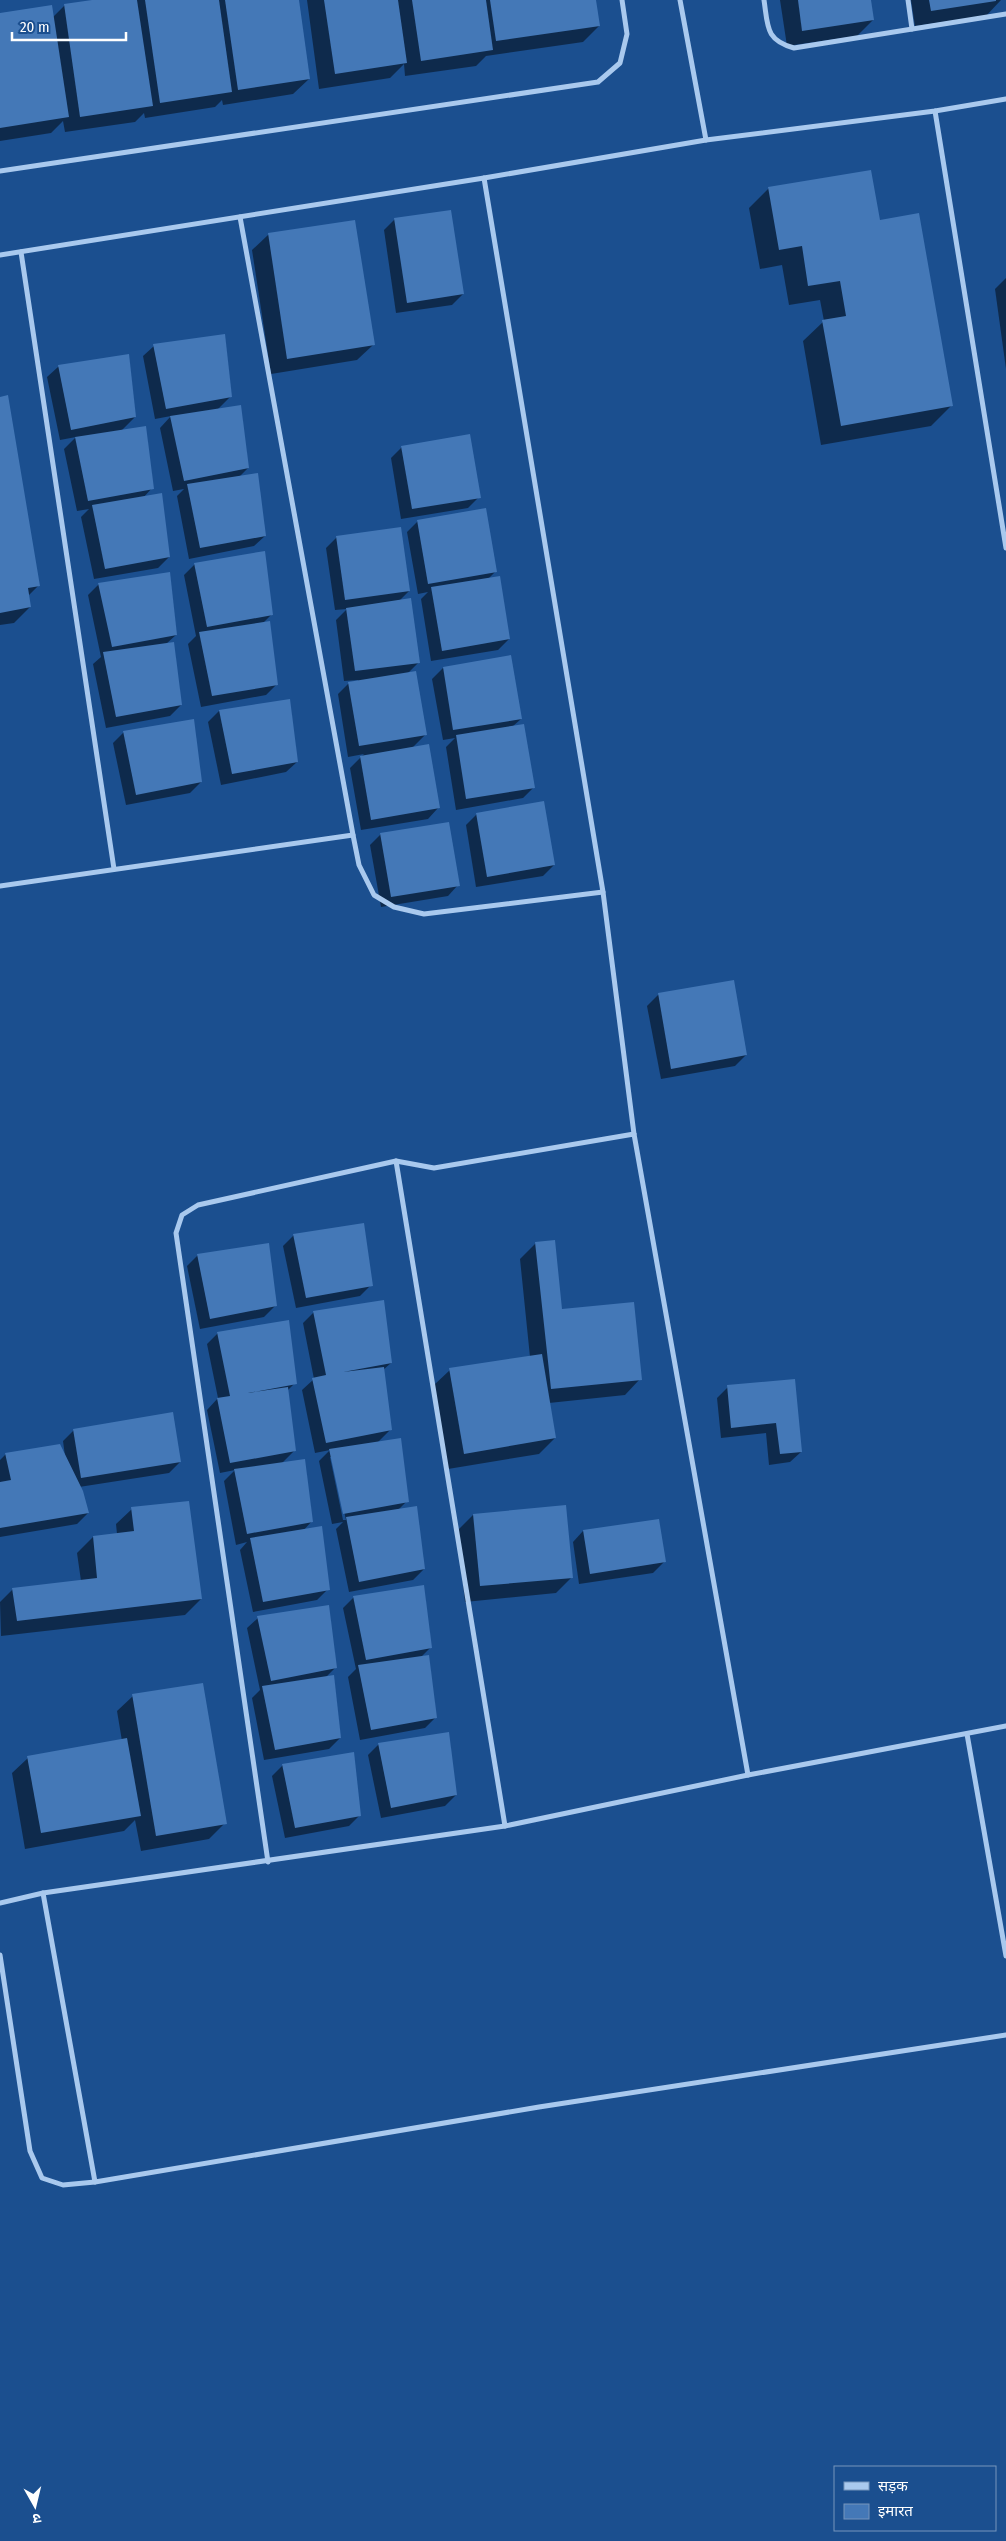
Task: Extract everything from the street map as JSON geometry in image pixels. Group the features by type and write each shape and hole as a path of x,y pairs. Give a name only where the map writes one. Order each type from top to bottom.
{"street":[{"path":"0,171 598,82 620,64 627,34 622,0"},
{"path":"680,0 706,140"},
{"path":"764,0 769,32 778,44 794,48 1006,14"},
{"path":"908,0 912,30"},
{"path":"0,255 240,218 706,140 935,111 1006,99"},
{"path":"935,111 1006,548"},
{"path":"484,178 603,892 634,1134 748,1775"},
{"path":"240,218 353,835 359,865 374,895 394,907 424,914 603,892"},
{"path":"20,252 114,869"},
{"path":"0,886 353,835"},
{"path":"268,1862 176,1233 182,1215 198,1205 396,1161 434,1168 634,1134"},
{"path":"396,1161 504,1826"},
{"path":"0,1903 43,1894 504,1826 748,1775 1006,1726"},
{"path":"967,1734 1006,1956"},
{"path":"43,1894 95,2182"},
{"path":"0,1955 2,1990 30,2151 42,2178 63,2185 95,2182 539,2107 1006,2035"}],"building":[{"path":"92,0 137,0 153,106 80,117 64,4"},
{"path":"145,0 219,0 232,92 160,103"},
{"path":"225,0 299,0 310,79 238,90"},
{"path":"324,0 398,0 407,63 335,74"},
{"path":"412,0 486,0 493,50 421,61"},
{"path":"490,0 596,0 600,26 496,41"},
{"path":"798,0 871,0 874,20 802,31"},
{"path":"929,0 996,0 996,1 931,11"},
{"path":"52,5 69,117 0,128 0,13"},
{"path":"871,170 880,220 919,213 953,406 841,426 822,320 846,316 840,281 808,286 802,246 779,250 768,187"},
{"path":"451,210 464,294 407,303 394,218"},
{"path":"355,220 375,345 287,359 268,233"},
{"path":"225,334 232,397 166,409 153,344"},
{"path":"129,354 136,417 71,430 58,365"},
{"path":"8,395 40,586 28,588 31,607 0,613 0,397"},
{"path":"241,405 249,468 184,481 170,416"},
{"path":"146,426 154,489 88,501 75,437"},
{"path":"470,434 481,498 412,509 401,446"},
{"path":"258,473 266,536 200,548 187,484"},
{"path":"162,493 170,557 105,569 92,505"},
{"path":"486,508 497,572 428,584 417,520"},
{"path":"401,527 410,591 345,600 336,536"},
{"path":"265,551 273,615 207,627 194,563"},
{"path":"170,572 177,635 112,647 98,583"},
{"path":"500,576 510,639 442,651 431,587"},
{"path":"411,598 420,663 355,671 346,608"},
{"path":"270,621 278,685 212,696 199,632"},
{"path":"174,642 182,705 116,717 103,652"},
{"path":"511,655 522,719 453,730 443,667"},
{"path":"416,671 427,735 359,746 348,682"},
{"path":"290,699 298,762 232,774 219,710"},
{"path":"194,719 202,782 136,795 123,731"},
{"path":"524,724 535,788 466,799 456,735"},
{"path":"429,744 440,808 371,820 360,756"},
{"path":"544,801 555,865 487,877 476,813"},
{"path":"449,822 460,886 391,897 380,833"},
{"path":"734,980 747,1055 671,1069 658,993"},
{"path":"364,1223 373,1286 306,1298 293,1234"},
{"path":"555,1240 562,1309 634,1302 642,1380 551,1389 535,1242"},
{"path":"269,1243 277,1306 210,1319 197,1254"},
{"path":"384,1300 392,1363 343,1372 384,1367 392,1430 326,1443 312,1378 326,1375 313,1311"},
{"path":"289,1320 297,1384 248,1393 288,1387 296,1451 230,1463 217,1398 230,1396 217,1332"},
{"path":"542,1354 556,1438 464,1454 449,1368"},
{"path":"795,1379 802,1452 780,1454 776,1423 731,1428 727,1385"},
{"path":"173,1412 181,1462 81,1478 73,1429"},
{"path":"401,1438 409,1502 343,1514 329,1449"},
{"path":"60,1444 83,1491 89,1513 0,1528 0,1482 11,1480 5,1453"},
{"path":"305,1459 313,1522 247,1534 234,1469"},
{"path":"189,1501 202,1599 17,1621 12,1588 97,1578 93,1536 134,1531 131,1507"},
{"path":"566,1505 573,1578 480,1586 473,1514"},
{"path":"417,1506 425,1569 359,1582 346,1517"},
{"path":"659,1519 666,1562 590,1574 583,1530"},
{"path":"322,1526 330,1590 263,1602 250,1538"},
{"path":"424,1585 432,1648 366,1660 353,1596"},
{"path":"329,1605 337,1668 271,1681 257,1616"},
{"path":"429,1655 437,1718 371,1730 358,1665"},
{"path":"334,1675 341,1738 275,1750 262,1686"},
{"path":"203,1683 227,1824 156,1836 132,1694"},
{"path":"449,1732 457,1795 391,1808 378,1743"},
{"path":"127,1738 141,1816 41,1833 27,1756"},
{"path":"354,1752 361,1816 295,1828 282,1764"}]}
